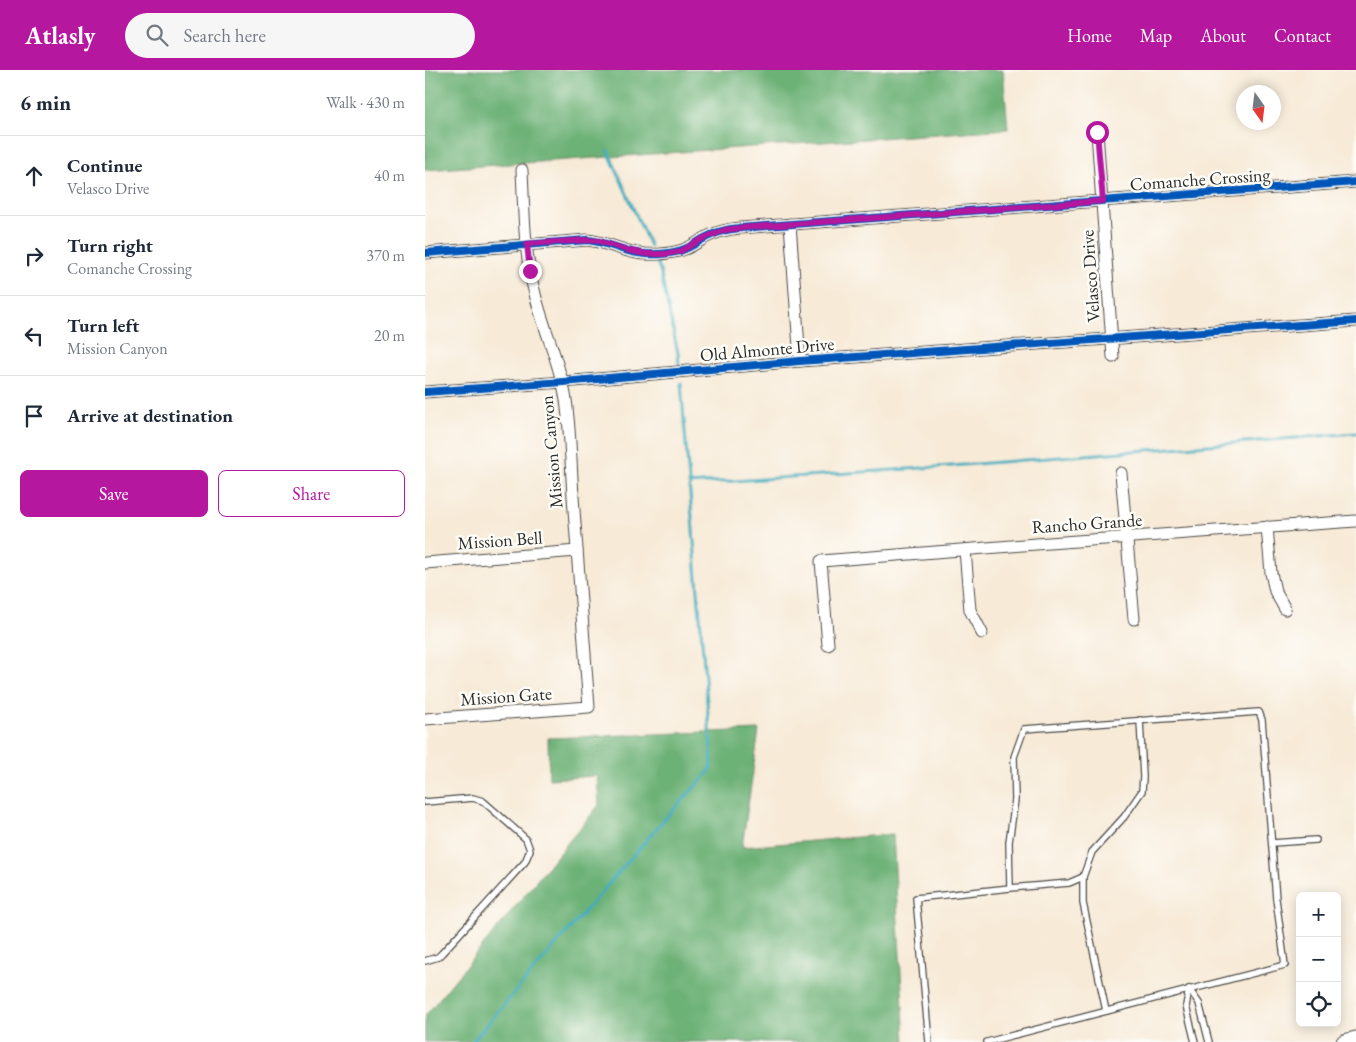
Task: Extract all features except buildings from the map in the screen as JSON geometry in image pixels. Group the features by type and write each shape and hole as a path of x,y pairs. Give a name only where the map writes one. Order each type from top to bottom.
{"main road":[{"path":"1344,1042 1356,1039"}],"street":[{"name":"Velasco Drive","path":"1097,132 1113,357"},
{"name":"Mission Canyon","path":"521,170 527,244 534,294 563,382 569,426 589,707"},
{"name":"Comanche Crossing","path":"425,253 587,240 599,241 630,251 647,254 665,254 681,251 704,238 725,230 1356,182"},
{"path":"790,224 800,361"},
{"name":"Old Almonte Drive","path":"425,392 800,361 1356,321"},
{"path":"1121,473 1134,619"},
{"name":"Rancho Grande","path":"828,645 821,560 1356,521"},
{"path":"1267,527 1271,574 1275,592 1285,609"},
{"path":"965,550 971,610 982,633"},
{"name":"Mission Bell","path":"425,563 577,551"},
{"name":"Mission Gate","path":"425,719 589,707"}],"lane":[{"path":"987,1042 1285,965 1277,899 1262,720 1259,712 1024,729 1014,757 1015,800 1009,842 1010,888"},
{"path":"1106,1011 1083,903 1083,877 1092,852 1124,817 1142,792 1140,720"},
{"path":"425,802 473,798 483,801 526,839 530,850 525,862 443,953 438,957 425,961"},
{"path":"1272,843 1316,840"},
{"path":"929,1042 916,898 1069,883 1083,877"},
{"path":"1189,989 1186,1006 1195,1042"},
{"path":"1189,989 1199,1002 1209,1042"}],"green space":[{"path":"425,70 1003,70 1008,129 425,170"},
{"path":"759,730 742,847 893,834 905,1042 425,1042 425,1016 599,805 597,776 549,779 548,738"}],"waterway":[{"path":"608,151 650,246"},
{"path":"657,262 678,353 679,366"},
{"path":"472,1042 663,821 710,771 712,763 681,383"},
{"path":"689,484 951,466 1356,433"}],"cycle path":[{"path":"425,253 587,240 634,253 660,254 682,250 712,234 735,228 1356,182"},
{"path":"425,392 800,361 1356,321"}],"route":[{"path":"530,271 527,244 587,240 599,241 630,251 647,254 665,254 681,251 718,232 740,228 1103,201 1097,132"}]}
